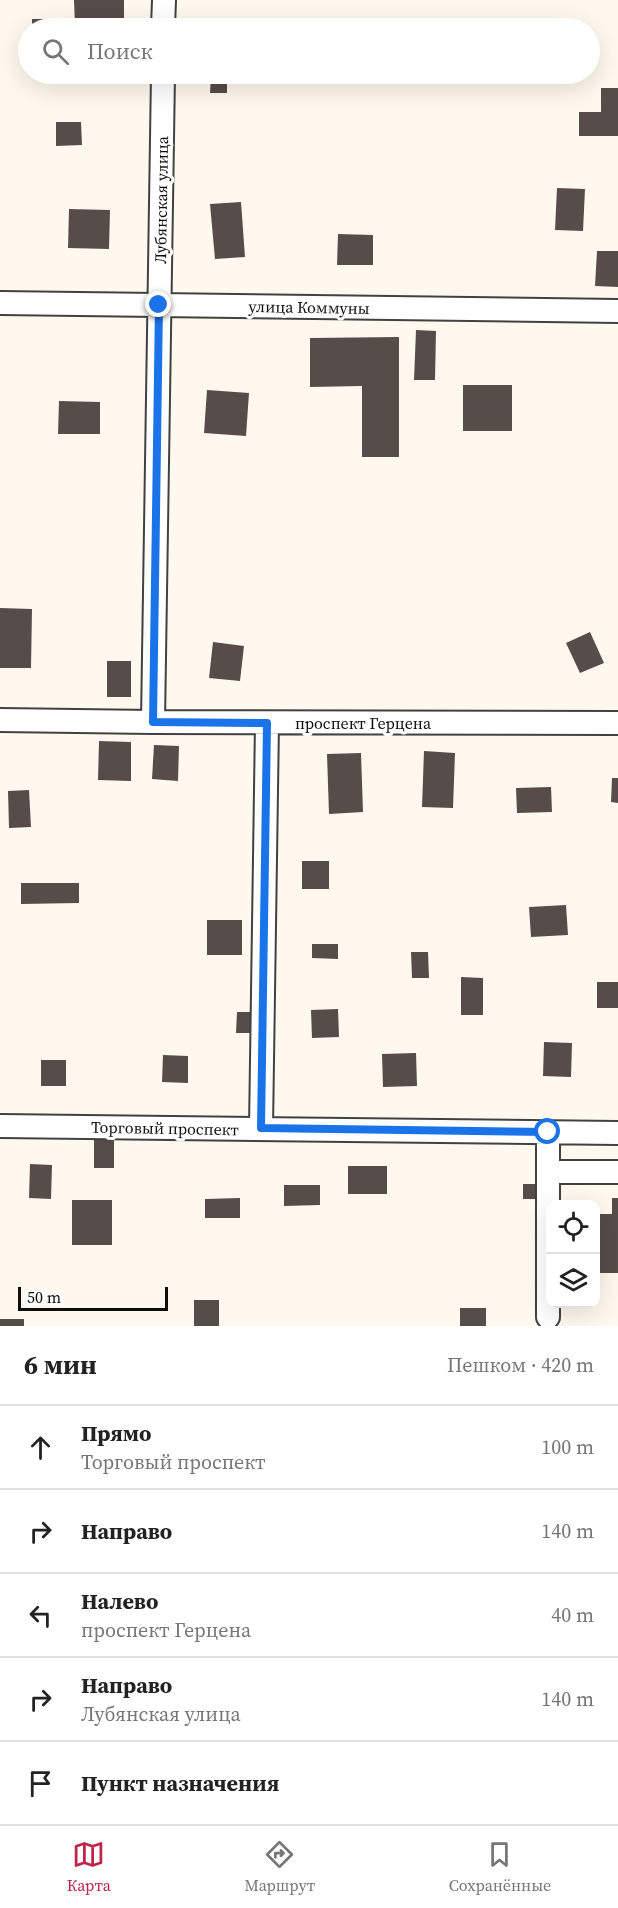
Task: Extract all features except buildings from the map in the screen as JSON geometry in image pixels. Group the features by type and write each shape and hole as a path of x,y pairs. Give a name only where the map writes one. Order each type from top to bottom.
{"street":[{"path":"163,18 164,0"},
{"name":"Лубянская улица","path":"153,722 163,84"},
{"name":"улица Коммуны","path":"0,303 618,311"},
{"name":"проспект Герцена","path":"0,720 618,723"},
{"path":"261,1128 267,723"},
{"name":"Торговый проспект","path":"0,1126 618,1133"},
{"path":"548,1132 548,1317"},
{"path":"548,1172 618,1172"}],"route":[{"path":"159,305 153,722 267,723 261,1128 548,1132"}]}
